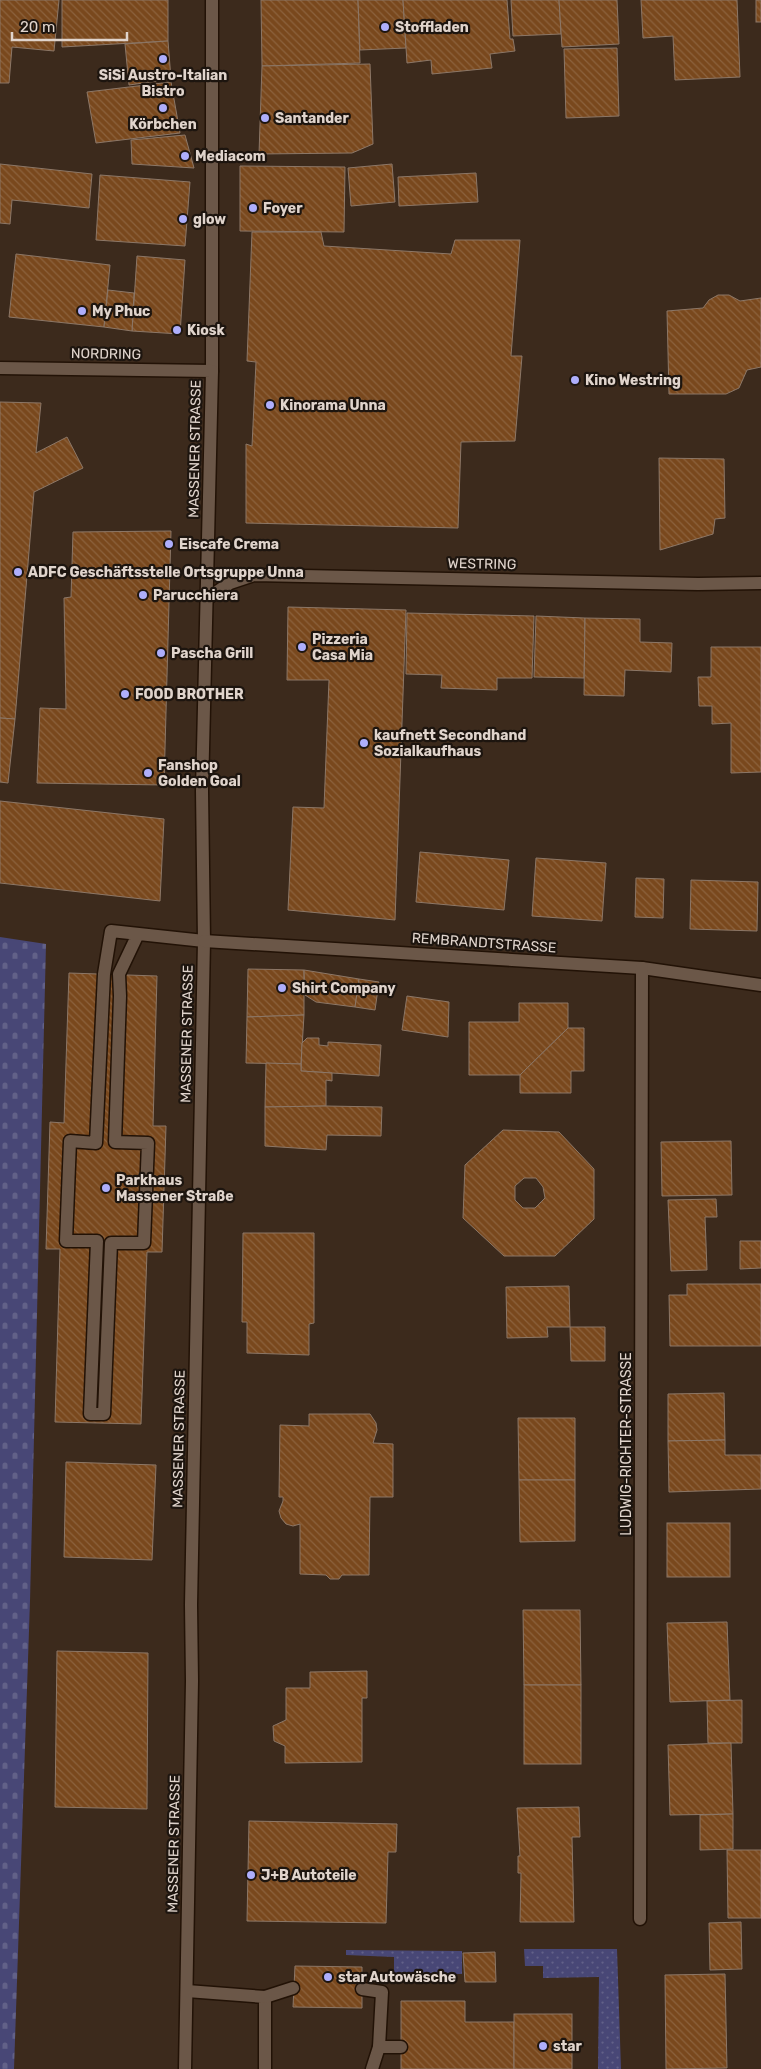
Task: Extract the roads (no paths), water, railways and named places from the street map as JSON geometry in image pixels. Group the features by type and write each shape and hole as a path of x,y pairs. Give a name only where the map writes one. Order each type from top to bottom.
{"street":[{"name":"MASSENER STRASSE","path":"185,2069 192,1681 191,1595 204,941 202,791 212,371 212,0"},
{"name":"NORDRING","path":"0,368 212,371"},
{"name":"WESTRING","path":"208,598 230,583 254,575 698,584 761,583"},
{"name":"REMBRANDTSTRASSE","path":"138,934 118,974 120,996 115,1142 148,1144 144,1242 111,1242 104,1414 90,1414 97,1241 66,1240 66,1231 70,1142 96,1143 104,974 111,931 204,941 642,968 761,985"},
{"name":"LUDWIG-RICHTER-STRASSE","path":"640,1919 642,968"},
{"path":"187,1991 265,1997 293,1988"},
{"path":"362,1989 382,1992 379,2047 372,2069"},
{"path":"265,1997 265,2069"},
{"path":"379,2047 401,2047"}],"place":[{"name":"Stoffladen","path":"385,27"},
{"name":"SiSi Austro-Italian Bistro","path":"163,59"},
{"name":"Körbchen","path":"163,108"},
{"name":"Santander","path":"265,118"},
{"name":"Mediacom","path":"185,156"},
{"name":"Foyer","path":"253,208"},
{"name":"glow","path":"183,219"},
{"name":"My Phuc","path":"82,311"},
{"name":"Kiosk","path":"177,330"},
{"name":"Kino Westring","path":"575,380"},
{"name":"Kinorama Unna","path":"270,405"},
{"name":"Eiscafe Crema","path":"169,544"},
{"name":"ADFC Geschäftsstelle Ortsgruppe Unna","path":"18,572"},
{"name":"Parucchiera","path":"143,595"},
{"name":"Pizzeria Casa Mia","path":"302,647"},
{"name":"Pascha Grill","path":"161,653"},
{"name":"FOOD BROTHER","path":"125,694"},
{"name":"kaufnett Secondhand Sozialkaufhaus","path":"364,743"},
{"name":"Fanshop Golden Goal","path":"148,773"},
{"name":"Shirt Company","path":"282,988"},
{"name":"Parkhaus Massener Straße","path":"106,1188"},
{"name":"J+B Autoteile","path":"251,1875"},
{"name":"star Autowäsche","path":"328,1977"},
{"name":"star","path":"543,2046"}]}
